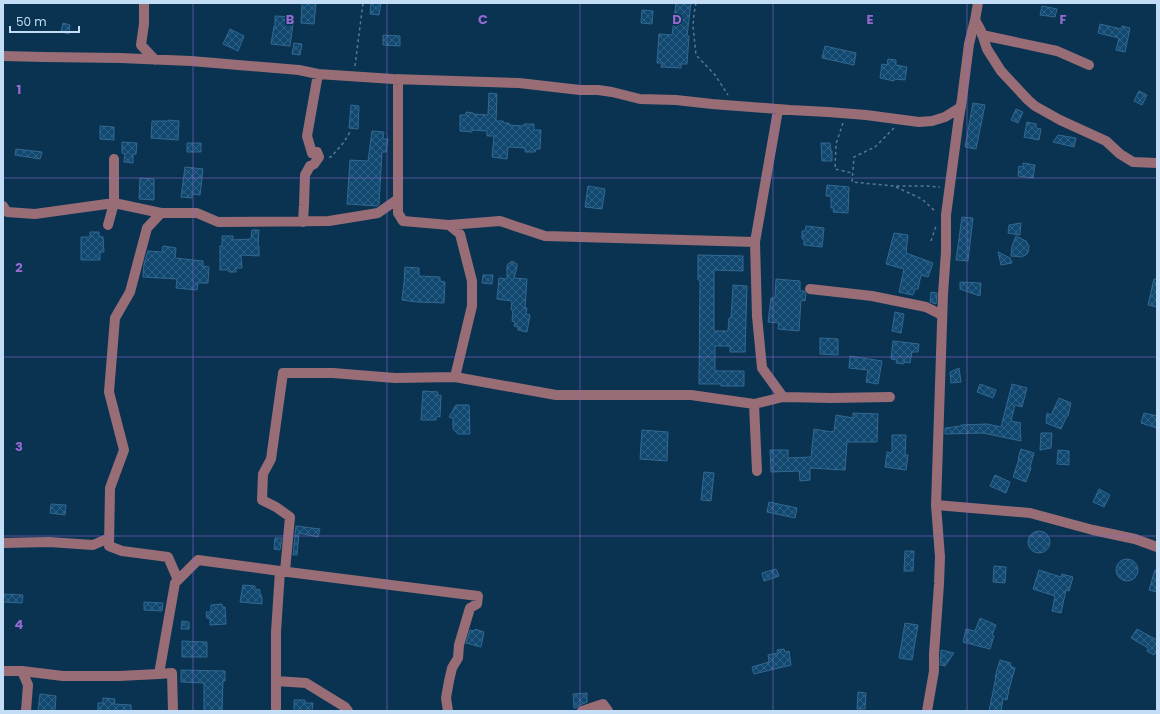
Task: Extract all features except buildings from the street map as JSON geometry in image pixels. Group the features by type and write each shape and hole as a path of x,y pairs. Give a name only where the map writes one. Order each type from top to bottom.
{"street":[{"path":"144,3 144,24 141,45 155,60"},
{"path":"927,711 934,671 939,584 940,557 936,505 942,314 946,252 946,215 969,44 978,3"},
{"path":"975,20 987,49 1001,71 1035,106 1060,120 1106,141 1120,154 1133,162 1157,163"},
{"path":"982,35 1057,51 1090,65"},
{"path":"3,56 120,58 279,68 318,74 398,79 519,83 580,90 598,90 640,99 676,100 778,110 846,114 919,122 932,121 945,117 961,107"},
{"path":"303,222 305,175 310,166 314,164 319,157 317,152 312,152 307,136 318,74"},
{"path":"398,79 398,213 403,221 449,225 500,221 545,236 755,242"},
{"path":"778,110 755,242 757,316 762,368 782,397"},
{"path":"945,117 958,124"},
{"path":"108,225 114,203 114,159"},
{"path":"3,206 7,212 35,214 114,203 161,212 197,213 218,222 303,222 329,221 378,213 398,199"},
{"path":"161,212 147,228 130,292 115,318 109,392 124,450 110,488 109,546 122,551 168,557 178,580"},
{"path":"449,225 460,234 472,280 472,306 455,376"},
{"path":"810,289 888,299 926,307 942,314"},
{"path":"276,711 276,632 282,571 290,517 276,507 262,500 263,474 271,459 283,374 333,373 395,378 455,376 556,395 691,395 754,404 782,397 890,398"},
{"path":"754,404 757,471"},
{"path":"936,505 1030,513 1093,530 1135,539 1157,546"},
{"path":"3,543 49,542 93,545 109,538"},
{"path":"159,674 175,583 198,560 478,596 477,604 470,608 459,645 458,658 452,668 446,698 448,711"},
{"path":"3,671 22,671 64,676 119,676 172,673 173,711"},
{"path":"22,671 28,685 26,711"},
{"path":"276,681 306,683 346,707 348,711"},
{"path":"582,711 603,704 608,711"}],"path":[{"path":"354,76 363,3"},
{"path":"696,3 693,26 696,55 715,75 736,106"},
{"path":"846,114 836,144 835,169 853,173"},
{"path":"903,120 875,147 854,157 852,182 894,186 940,187"},
{"path":"319,157 331,157 344,142 350,132"},
{"path":"894,186 922,199 939,215"},
{"path":"931,241 937,221"}]}
